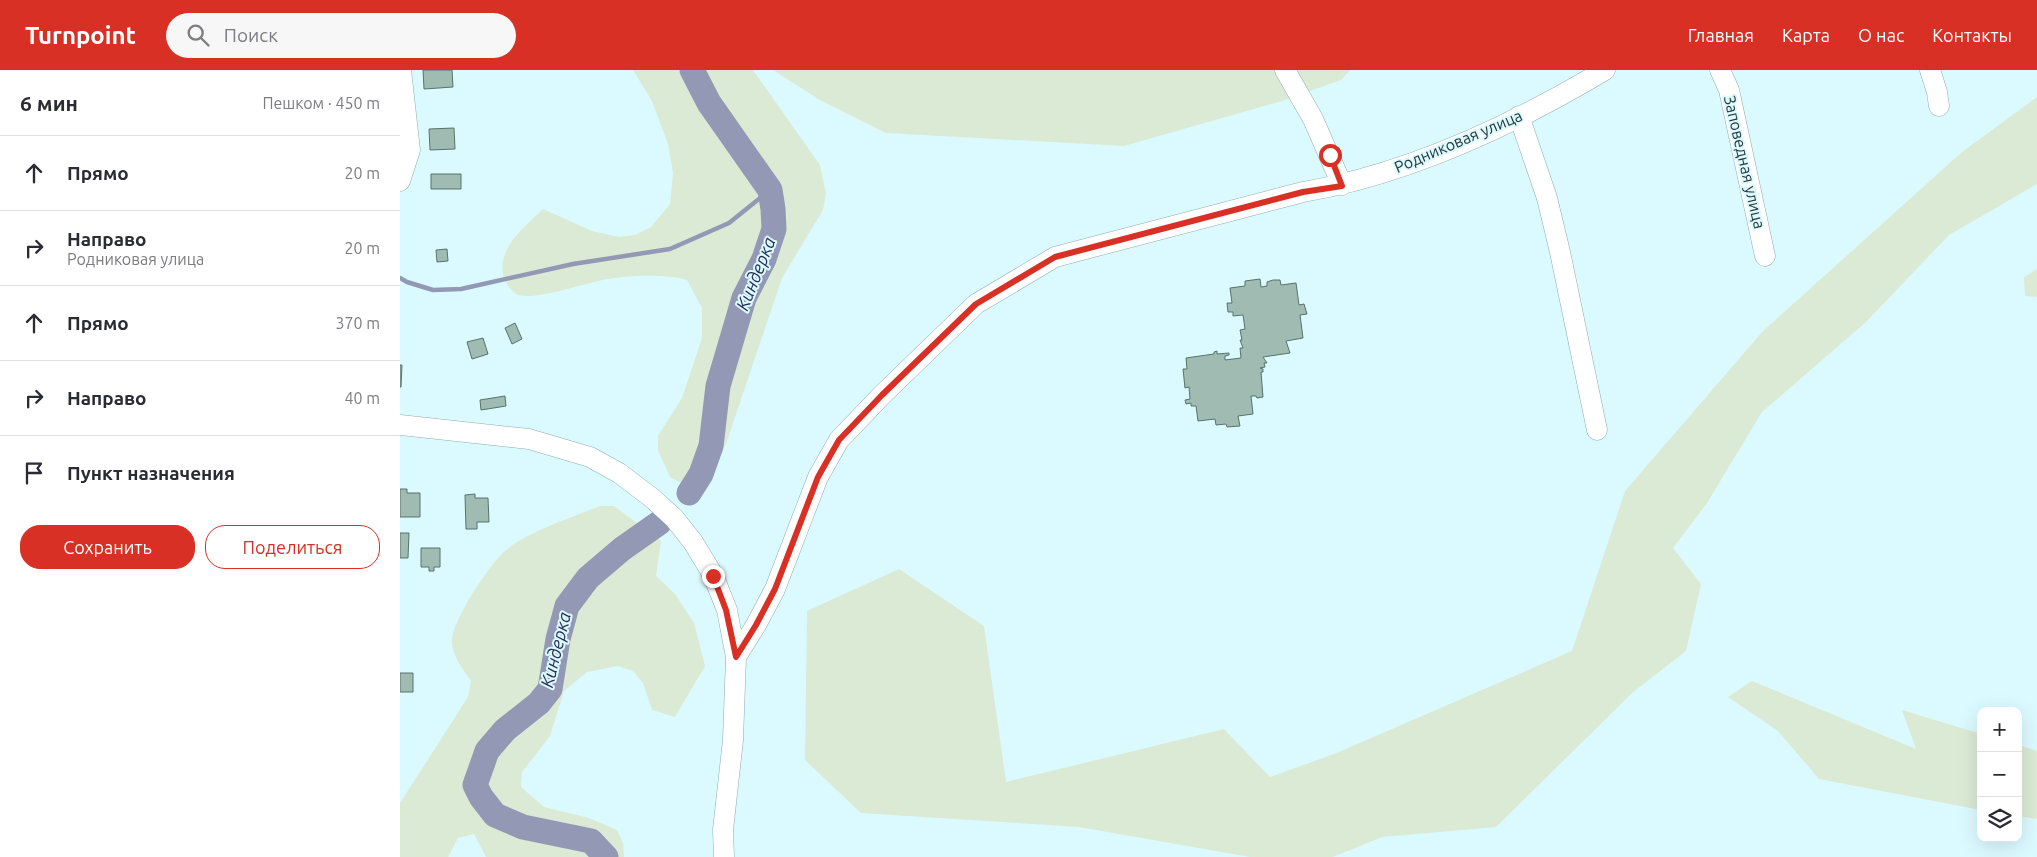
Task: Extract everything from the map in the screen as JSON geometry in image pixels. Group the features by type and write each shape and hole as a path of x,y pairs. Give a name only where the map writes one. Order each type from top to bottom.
{"street":[{"path":"400,181 410,150 401,70"},
{"path":"1285,70 1313,120 1342,186"},
{"name":"Родниковая улица","path":"736,657 775,589 818,477 839,440 882,395 976,304 1055,257 1303,192 1342,186 1438,154 1556,99 1605,70"},
{"name":"Заповедная улица","path":"1720,70 1729,90 1765,256"},
{"path":"1930,70 1939,106"},
{"path":"1519,116 1547,198 1597,430"},
{"path":"400,425 529,439 590,457 619,473 652,498 674,518 699,550 713,576 726,610 736,657 733,740 723,830 727,856"}],"green space":[{"path":"633,70 753,70 820,165 826,194 823,210 782,278 726,444 708,467 683,484 670,477 658,450 658,436 682,398 702,338 702,308 687,280 659,276 627,277 526,296 518,295 509,288 504,278 502,267 513,239 543,209 592,231 619,237 635,235 651,227 670,204 673,173 668,144 652,101"},
{"path":"773,70 1350,70 1341,80 1282,101 1124,146 886,133 820,100"},
{"path":"2037,97 2037,184 1949,235 1866,322 1762,412 1707,503 1673,548 1701,584 1686,651 1632,693 1496,827 1382,837 1333,857 1250,857 1079,827 861,813 805,760 807,611 899,569 984,626 1006,782 1224,729 1270,777 1334,754 1572,651 1625,491 1763,331 1962,152"},
{"path":"2037,269 2037,297 2025,296 2024,277"},
{"path":"600,506 614,506 661,541 656,576 675,594 694,623 705,666 675,717 652,710 643,683 633,671 618,666 587,672 564,691 550,736 522,772 521,787 544,807 589,818 617,830 623,843 624,857 486,857 474,834 458,838 448,857 400,857 400,803 468,697 471,681 455,656 452,646 454,631 465,607 490,568 512,545 549,526"},
{"path":"1752,681 1916,749 1902,710 1977,733 1977,809 1819,779 1778,731 1728,697"},
{"path":"2022,746 2037,751 2037,819 2022,817"}],"building":[{"path":"423,70 452,70 453,87 424,89"},
{"path":"454,128 455,149 430,150 429,129"},
{"path":"431,174 461,174 461,189 431,189"},
{"path":"447,249 448,261 437,262 436,250"},
{"path":"1260,279 1261,287 1267,286 1267,282 1273,280 1280,280 1281,285 1296,283 1299,305 1304,304 1307,314 1300,315 1303,338 1286,341 1290,353 1263,357 1267,363 1264,363 1265,367 1260,368 1263,369 1263,372 1261,372 1263,397 1251,396 1253,414 1238,416 1240,426 1227,427 1226,424 1216,425 1215,419 1198,421 1196,406 1191,406 1191,403 1186,404 1185,400 1190,399 1189,387 1185,388 1183,369 1187,369 1186,358 1214,354 1217,351 1217,354 1229,353 1229,355 1225,356 1225,360 1241,358 1240,348 1243,348 1240,340 1242,340 1240,330 1245,329 1243,315 1233,316 1233,312 1228,312 1227,303 1232,303 1230,288 1245,286 1245,281"},
{"path":"515,323 522,339 512,344 505,328"},
{"path":"483,338 488,354 472,359 467,342"},
{"path":"400,365 402,365 401,387 400,387"},
{"path":"505,396 506,406 481,410 480,400"},
{"path":"400,489 407,489 407,493 420,493 420,517 400,517"},
{"path":"475,494 475,498 488,498 489,522 477,522 477,529 466,529 465,495"},
{"path":"400,533 409,533 408,558 400,558"},
{"path":"421,548 440,548 440,567 434,567 434,571 429,571 429,567 421,567"},
{"path":"400,673 413,673 413,692 400,692"}],"waterway":[{"name":"Киндерка","path":"689,493 701,474 711,446 718,386 744,298 764,259 774,229 770,190 709,103 692,70"},
{"path":"400,278 433,290 461,289 573,264 670,249 729,223 770,190"},
{"name":"Киндерка","path":"606,857 591,841 523,827 495,815 481,797 475,785 487,751 505,730 539,703 550,689 558,639 567,606 588,578 622,549 659,523"}],"route":[{"path":"713,576 726,610 736,657 775,589 818,477 839,440 882,395 976,304 1055,257 1303,192 1342,186 1330,155"}]}
